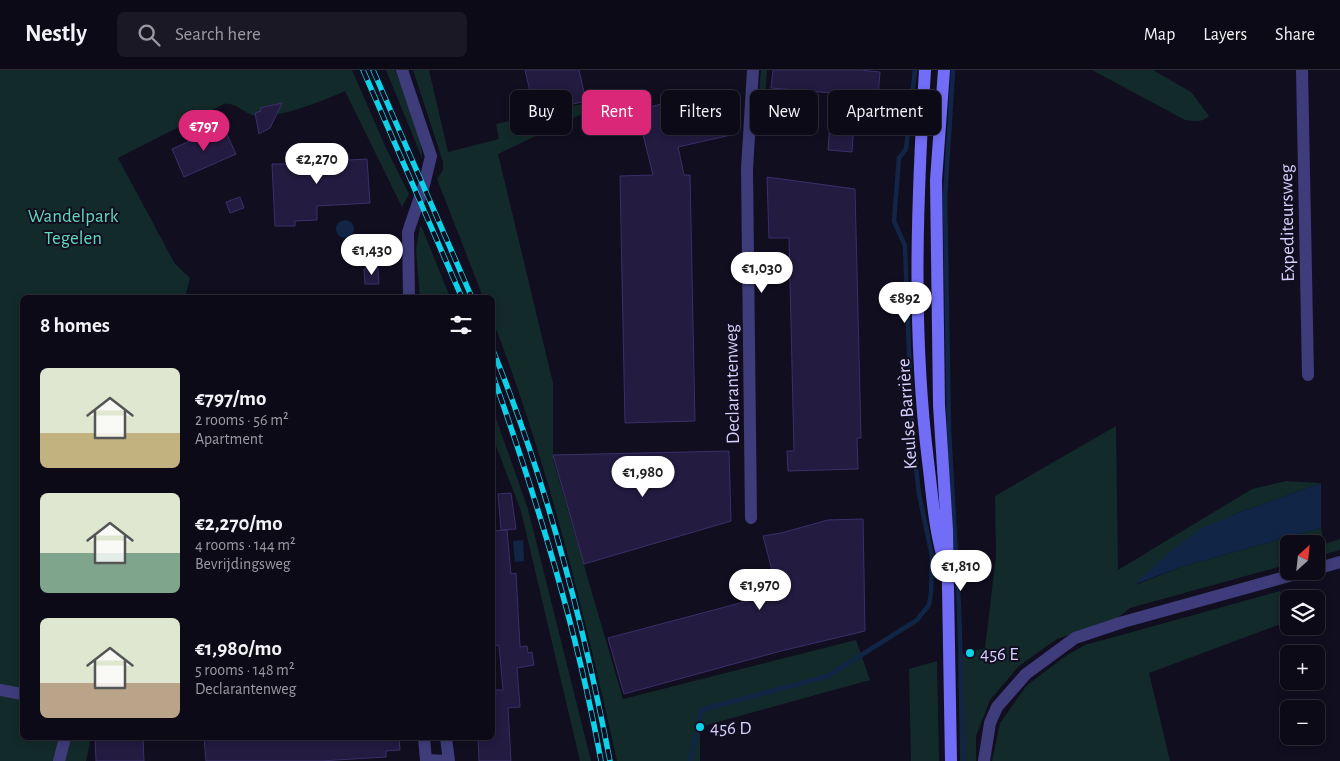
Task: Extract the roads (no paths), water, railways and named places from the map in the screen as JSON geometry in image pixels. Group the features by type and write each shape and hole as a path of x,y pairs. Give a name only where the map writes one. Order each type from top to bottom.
{"main road":[{"name":"Keulse Barrière","path":"925,70 917,232 921,406 937,536 947,574"},
{"name":"Keulse Barrière","path":"944,70 936,180 939,405 947,530 951,761"}],"street":[{"path":"402,70 431,156 424,185 408,232 409,295"},
{"name":"Declarantenweg","path":"751,518 747,170 753,70"},
{"name":"Expediteursweg","path":"1302,70 1308,375"},
{"path":"1325,566 1340,562"},
{"path":"984,761 990,723 997,707 1026,674 1075,638 1132,619 1280,578"},
{"path":"0,690 20,694"},
{"path":"59,761 64,740"},
{"path":"424,740 426,760 448,761 446,740"}],"water":[{"path":"341,220 349,220 354,225 352,236 341,238 336,233 336,225"},
{"path":"1321,483 1321,528 1296,535 1280,535 1280,539 1184,566 1133,585 1173,549 1202,528"},
{"path":"523,540 524,561 515,562 513,541"}],"waterway":[{"path":"690,761 701,710 828,676 917,620 929,605 932,556 919,494 912,433 905,246 894,221 899,158 906,149 915,70"},
{"path":"953,70 945,197 949,431 959,608 964,761"}],"railway":[{"path":"363,70 461,295"},
{"path":"373,70 471,295"},
{"path":"495,356 529,449 561,552 588,656 610,761"},
{"path":"495,382 525,469 568,614 601,761"}],"place":[{"name":"456 E","path":"970,653"},
{"name":"456 D","path":"700,727"}],"park label":[{"name":"Wandelpark Tegelen","path":"73,226"}]}
